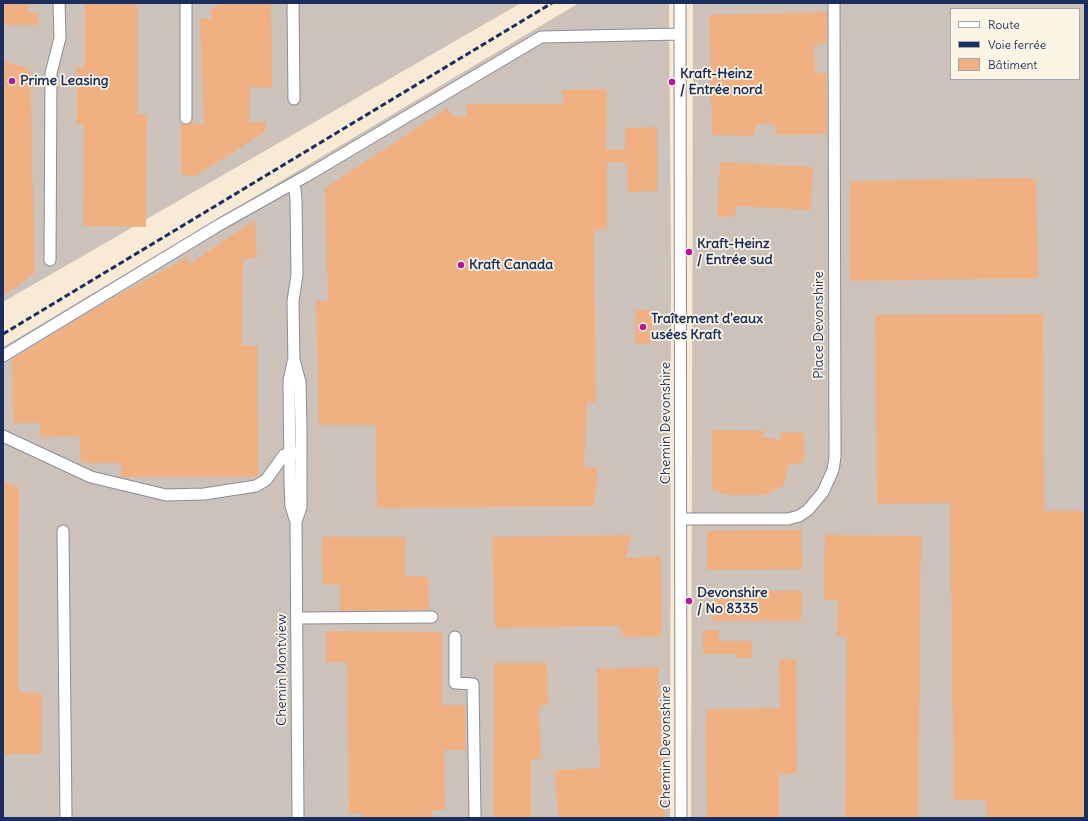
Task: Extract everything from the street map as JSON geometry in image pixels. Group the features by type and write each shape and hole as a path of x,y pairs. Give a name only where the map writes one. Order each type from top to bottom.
{"street":[{"path":"50,260 51,73 60,38 59,3"},
{"path":"186,3 186,118"},
{"path":"293,3 294,99"},
{"name":"Chemin Devonshire","path":"680,3 681,818"},
{"name":"Place Devonshire","path":"681,519 788,519 799,516 808,510 824,492 833,470 835,457 834,3"},
{"path":"3,356 219,225 293,184 542,37 680,34"},
{"name":"Chemin Montview","path":"293,184 296,194 297,275 293,301 294,360 300,382 295,453 301,507 296,522 298,818"},
{"path":"3,436 91,477 166,495 204,494 256,486 266,480 284,455 295,453"},
{"path":"63,531 66,818"},
{"path":"297,618 432,617"},
{"path":"455,637 455,683 473,684 475,818"}],"shaded area":[{"path":"3,3 521,3 3,302"},
{"path":"579,3 669,3 671,267 670,818 3,818 3,347"},
{"path":"693,3 1085,3 1085,818 691,818"}],"building":[{"path":"3,3 29,3 29,13 38,13 38,25 3,25"},
{"path":"85,3 137,3 137,114 147,114 146,227 83,226 84,125 77,125 77,67 85,67"},
{"path":"225,3 271,3 272,88 250,87 249,123 265,121 265,132 195,176 181,175 181,123 186,125 191,123 204,124 200,19 212,19 211,9"},
{"path":"827,12 827,42 814,46 815,74 826,72 827,134 776,135 774,124 757,124 753,136 712,135 709,15"},
{"path":"3,61 30,69 35,273 3,296"},
{"name":"Kraft Canada","path":"607,89 606,149 625,150 625,128 657,127 657,191 628,192 627,162 607,163 607,229 594,230 596,402 587,402 584,467 598,468 594,506 377,508 376,425 319,425 316,301 328,301 325,188 447,108 453,116 466,117 467,104 564,104 562,90"},
{"path":"720,162 813,167 811,210 737,206 734,217 717,216"},
{"path":"1036,178 1038,278 850,281 850,181"},
{"path":"255,220 257,258 243,259 242,346 257,346 258,477 121,477 121,463 81,463 79,436 40,437 40,423 13,423 12,359 101,305 189,256 188,265"},
{"name":"Traîtement d'eaux usées Kraft","path":"636,310 652,310 651,344 635,344"},
{"path":"1043,314 1044,511 1085,511 1085,818 987,818 986,800 954,800 950,503 877,504 875,315"},
{"path":"712,430 766,431 761,437 780,440 781,432 804,433 804,462 788,465 784,485 765,495 726,495 712,489"},
{"path":"3,481 19,488 18,692 42,693 41,754 3,754"},
{"path":"801,530 802,569 707,570 707,531"},
{"path":"631,535 626,558 661,556 662,636 624,637 620,626 495,628 492,537"},
{"path":"825,535 921,536 918,818 845,818 847,636 837,636 838,600 824,600"},
{"path":"322,537 405,537 405,576 428,577 429,610 340,611 340,584 323,585"},
{"path":"726,590 802,591 801,621 713,621 714,600 722,599"},
{"path":"703,630 719,630 719,641 752,641 752,658 736,658 736,654 703,654"},
{"path":"326,631 442,632 442,705 465,705 466,750 444,750 445,810 432,810 431,818 363,818 362,813 349,814 347,662 326,662"},
{"path":"779,659 796,659 797,773 779,774 779,818 707,818 706,709 780,708"},
{"path":"494,663 547,663 548,705 539,705 541,758 531,760 531,818 493,818"},
{"path":"658,667 665,818 558,818 555,770 600,768 597,669"}],"railway":[{"path":"3,334 552,3"}],"place":[{"name":"Prime Leasing","path":"12,81"},
{"name":"Kraft-Heinz / Entrée nord","path":"672,82"},
{"name":"Kraft-Heinz / Entrée sud","path":"689,252"},
{"name":"Kraft Canada","path":"461,265"},
{"name":"Traîtement d'eaux usées Kraft","path":"643,327"},
{"name":"Devonshire / No 8335","path":"689,601"}]}
